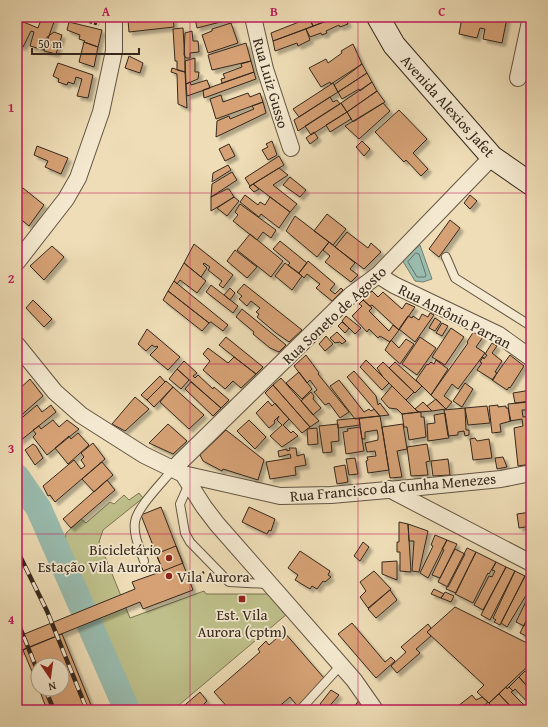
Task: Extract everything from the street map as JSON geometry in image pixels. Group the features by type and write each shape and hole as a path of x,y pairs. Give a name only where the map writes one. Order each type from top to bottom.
{"main road":[{"name":"Avenida Alexios Jafet","path":"378,17 394,45 492,157 531,184"}],"street":[{"name":"Rua Luiz Gusso","path":"253,17 265,69 290,148"},
{"path":"518,78 531,17"},
{"path":"17,262 66,199 78,178 101,112 114,51 114,24"},
{"name":"Rua Soneto de Agosto","path":"182,476 351,295 378,275 492,157"},
{"name":"Rua Antônio Parran","path":"378,275 394,285 499,335 531,358"},
{"name":"Rua Francisco da Cunha Menezes","path":"17,345 55,392 81,415 119,440 182,476 280,496 331,495 440,485 531,473"},
{"path":"182,476 204,507 341,665 375,710"},
{"path":"388,489 531,563"}],"lane":[{"path":"446,257 454,278 531,326"},
{"path":"144,561 138,544 135,521 138,512 182,476"},
{"path":"182,476 180,504 185,533 190,542 229,582 270,584"},
{"path":"300,710 341,665"}],"path":[{"path":"75,17 114,24"},
{"path":"190,581 213,566"}],"green space":[{"path":"139,493 143,498 103,530 99,542 130,618 204,591 206,594 268,594 287,614 173,710 131,710 65,543 66,533 81,519 86,523 110,502 114,504 124,495 129,500"}],"water":[{"path":"420,245 432,279 423,282 415,281 402,260"}],"building":[{"path":"42,17 55,19 44,50 30,46 34,32 31,31 23,47 17,45 17,27 21,21 38,28"},
{"path":"128,17 161,17 128,20"},
{"path":"240,17 197,28 195,18"},
{"path":"309,17 337,17 313,26"},
{"path":"337,17 345,17 348,24 340,27 339,25 326,31 327,33 322,35 321,33 310,37 306,29"},
{"path":"462,17 507,18 502,43 483,39 485,29 480,28 477,38 459,34"},
{"path":"173,18 174,27 129,32 128,20"},
{"path":"309,18 313,26 273,41 271,33"},
{"path":"69,22 102,30 98,47 84,42 85,41 79,39 80,35 67,30"},
{"path":"231,23 238,43 208,53 202,35 212,31 212,29"},
{"path":"183,28 185,72 177,70 173,29"},
{"path":"306,29 310,40 298,46 297,43 275,51 273,41"},
{"path":"192,31 193,41 198,41 199,52 190,53 190,58 186,58 184,55 185,33"},
{"path":"54,32 62,35 56,54 44,51 47,37"},
{"path":"84,42 98,47 94,67 79,62"},
{"path":"246,43 251,61 212,70 208,55"},
{"path":"353,44 362,64 331,84 330,82 321,87 309,68 326,59 328,63 342,53 341,51"},
{"path":"129,56 143,63 140,73 125,68"},
{"path":"195,58 195,72 199,72 198,79 186,84 185,61"},
{"path":"251,61 254,72 222,83 221,79 225,78 223,74 242,67 241,64"},
{"path":"58,63 93,75 88,98 77,96 82,79 76,77 74,84 68,82 67,85 58,82 59,79 53,76"},
{"path":"362,64 367,73 338,92 334,85"},
{"path":"172,68 185,72 187,108 178,104 177,74 171,72"},
{"path":"254,72 256,79 204,98 203,90"},
{"path":"367,73 372,82 360,91 359,89 342,99 338,92"},
{"path":"207,80 210,88 187,96 186,84 190,82 191,85"},
{"path":"372,82 377,91 347,112 341,103"},
{"path":"333,83 338,92 299,117 293,109"},
{"path":"377,91 385,102 353,122 347,112"},
{"path":"248,93 250,97 260,93 263,102 216,119 210,99 221,95 223,102"},
{"path":"330,97 333,102 337,100 340,104 298,131 294,120"},
{"path":"263,102 266,113 216,137 217,121 229,116 230,119 254,109 252,106"},
{"path":"341,103 347,112 311,135 305,126"},
{"path":"383,103 390,111 359,139 345,126"},
{"path":"399,110 427,139 413,153 428,169 421,176 406,160 404,162 375,132"},
{"path":"347,112 351,119 330,132 326,125"},
{"path":"314,132 318,138 310,144 306,138"},
{"path":"272,141 277,155 268,160 262,150 268,147 266,144"},
{"path":"362,141 370,149 364,156 356,147"},
{"path":"229,144 235,156 225,161 219,149"},
{"path":"37,146 68,158 61,174 45,167 48,161 34,155"},
{"path":"279,156 284,165 250,186 245,178"},
{"path":"228,165 231,170 212,182 213,173"},
{"path":"279,168 288,175 273,185 297,204 290,212 253,184"},
{"path":"232,172 237,180 211,197 212,184"},
{"path":"290,177 306,190 300,197 283,185"},
{"path":"253,184 259,189 254,192 249,187"},
{"path":"23,188 44,205 29,226 17,216 17,193"},
{"path":"229,189 234,197 211,211 211,197"},
{"path":"245,195 258,205 260,202 265,205 270,197 290,212 279,228 261,214 259,217 240,202"},
{"path":"470,195 477,201 470,209 464,203"},
{"path":"234,197 239,201 227,216 217,208"},
{"path":"240,204 276,230 271,238 263,232 257,240 233,221 238,215 235,212"},
{"path":"327,214 346,229 333,245 314,231"},
{"path":"295,216 329,242 317,257 286,231"},
{"path":"450,220 460,228 439,257 429,249"},
{"path":"347,232 368,248 371,243 381,252 364,269 335,247"},
{"path":"250,234 283,261 271,277 237,250"},
{"path":"280,241 307,263 299,273 288,265 290,263 273,249"},
{"path":"329,242 355,263 350,269 358,275 351,282 325,262 330,256 323,250"},
{"path":"194,244 233,275 223,288 219,285 222,281 208,270 210,267 204,263 203,264 207,268 201,277 184,263"},
{"path":"52,246 64,257 44,280 30,266"},
{"path":"235,250 257,267 247,278 227,261"},
{"path":"308,261 335,284 330,290 335,294 341,288 343,290 332,301 316,288 320,284 307,274 304,278 299,273"},
{"path":"184,263 206,281 197,293 180,280 177,284 174,281"},
{"path":"285,263 302,276 292,290 275,276"},
{"path":"174,281 228,325 223,331 211,322 209,323 168,291"},
{"path":"244,284 302,330 289,342 276,333 257,317 259,314 256,312 260,308 251,301 247,306 239,299 242,296 237,292"},
{"path":"211,285 238,306 233,313 206,292"},
{"path":"230,288 235,293 230,300 224,295"},
{"path":"168,291 209,323 202,331 163,300"},
{"path":"372,291 378,297 383,292 402,309 406,303 415,307 399,330 372,305 370,306 363,300"},
{"path":"33,300 52,319 44,327 26,308"},
{"path":"363,300 372,308 369,311 389,331 393,325 399,330 390,342 380,336 378,338 369,329 367,332 352,316 362,306 359,304"},
{"path":"242,309 286,345 279,352 270,348 236,317"},
{"path":"430,313 434,315 415,342 399,329 408,316 412,318 413,316 419,320 422,314 428,317"},
{"path":"346,316 361,328 355,334 342,321"},
{"path":"435,318 441,322 435,331 429,328"},
{"path":"342,322 349,328 345,333 338,326"},
{"path":"442,323 448,326 442,336 436,333"},
{"path":"451,328 464,337 445,365 432,357"},
{"path":"147,329 180,357 168,370 150,355 158,347 157,346 155,347 152,345 146,351 138,344"},
{"path":"474,331 483,337 476,347 485,353 458,389 452,384 444,396 452,402 446,409 431,395 468,343 467,342"},
{"path":"337,332 346,341 342,344 340,342 335,343 330,338"},
{"path":"326,336 333,344 325,351 319,344"},
{"path":"226,337 263,367 256,374 219,345"},
{"path":"420,337 436,348 417,375 402,364"},
{"path":"406,339 414,344 400,364 385,350 391,340 399,348"},
{"path":"492,343 497,346 492,353 502,361 495,372 497,373 493,380 477,370 482,363 480,362 483,357 484,359 487,355 485,354"},
{"path":"208,348 228,363 234,357 256,374 241,388 233,381 225,389 203,370 210,361 203,354"},
{"path":"306,355 319,373 318,374 349,412 340,418 329,403 325,405 314,392 317,390 310,380 307,383 294,366"},
{"path":"510,355 524,366 510,388 509,387 507,390 492,380"},
{"path":"366,360 389,383 382,390 360,367"},
{"path":"436,360 448,369 431,395 416,380 427,364 428,365 431,362 434,364"},
{"path":"184,361 197,373 193,376 195,378 198,375 213,389 214,387 229,400 221,408 177,369"},
{"path":"383,362 414,392 406,400 383,377 377,368"},
{"path":"395,362 422,386 415,393 389,368"},
{"path":"177,369 189,380 181,389 169,379"},
{"path":"354,371 376,396 378,405 380,403 389,415 380,416 347,377"},
{"path":"299,372 312,389 302,399 286,383"},
{"path":"160,376 165,382 147,400 141,395"},
{"path":"281,378 319,421 310,427 273,385"},
{"path":"30,379 43,396 17,419 17,391"},
{"path":"339,380 364,412 369,409 371,411 374,409 380,416 355,419 330,386"},
{"path":"166,381 173,387 154,407 147,400"},
{"path":"191,382 221,408 213,416 185,389"},
{"path":"465,383 473,389 462,407 453,401"},
{"path":"273,385 310,427 302,433 265,393"},
{"path":"392,386 418,412 402,414 397,409 389,408 381,399"},
{"path":"173,387 204,415 189,429 160,402"},
{"path":"531,390 531,401 515,403 513,393"},
{"path":"311,392 314,396 313,399 321,408 313,415 301,401"},
{"path":"135,397 149,409 125,431 112,424"},
{"path":"436,399 446,409 432,411 427,406"},
{"path":"268,401 272,406 275,403 289,419 283,425 291,433 293,431 298,436 282,447 270,436 282,425 277,420 279,416 274,421 275,423 269,428 256,413"},
{"path":"423,402 432,411 419,412 415,409"},
{"path":"529,402 530,410 522,410 523,417 531,416 531,464 518,466 514,428 523,426 522,419 510,421 508,404"},
{"path":"37,405 42,412 51,405 56,412 20,441 17,431 20,429 17,422"},
{"path":"498,405 498,407 506,406 506,408 508,408 511,421 500,424 501,432 492,433 489,406"},
{"path":"487,406 490,423 468,425 465,408"},
{"path":"465,408 466,430 469,430 469,435 465,436 464,431 458,432 458,435 448,436 444,410"},
{"path":"421,412 421,417 424,417 426,437 409,440 407,427 404,427 402,414"},
{"path":"445,413 449,438 428,441 427,424 435,423 434,415"},
{"path":"380,416 389,470 368,473 366,461 368,460 367,457 376,456 375,451 367,452 365,443 378,440 378,435 377,430 365,432 365,439 362,439 359,418"},
{"path":"359,418 360,425 338,428 337,420"},
{"path":"53,420 59,427 67,420 79,429 47,455 33,437 36,434 33,430 39,426 41,429"},
{"path":"249,420 266,437 255,449 237,431"},
{"path":"168,424 187,441 173,454 149,443"},
{"path":"338,424 339,441 331,442 332,452 323,453 319,426"},
{"path":"403,424 407,449 397,451 402,477 390,478 382,427"},
{"path":"360,427 364,451 346,454 343,432 348,431 347,429"},
{"path":"317,428 318,444 308,445 307,429"},
{"path":"226,430 264,460 258,480 223,469 222,471 203,461 200,455"},
{"path":"78,433 89,445 68,464 55,448 69,436 71,439"},
{"path":"475,438 477,441 489,439 492,458 473,460 470,439"},
{"path":"93,443 105,459 55,502 50,495 48,496 43,486 74,460 81,469 85,466 81,460 84,457 81,453"},
{"path":"33,444 36,446 43,458 35,465 25,450"},
{"path":"427,444 430,461 426,462 428,475 411,476 407,447"},
{"path":"289,448 296,448 297,456 304,454 306,465 295,467 296,475 270,479 266,462 291,458 290,454 279,457 278,451 287,449 287,451 290,450"},
{"path":"503,457 507,467 497,469 495,458"},
{"path":"355,458 358,474 349,475 346,459"},
{"path":"448,459 450,475 433,476 431,461"},
{"path":"102,462 113,475 94,492 82,479"},
{"path":"345,465 348,482 337,484 334,467"},
{"path":"107,480 115,490 71,528 63,519"},
{"name":"Vila Aurora","path":"161,507 193,590 143,609 140,602 17,652 17,637 135,589 132,582 163,571 141,515"},
{"path":"249,507 275,519 271,531 269,530 267,534 242,522"},
{"path":"531,512 531,526 519,528 517,514"},
{"path":"399,522 408,524 411,572 400,571 400,552 397,552 397,542 399,542"},
{"path":"408,524 428,531 419,572 412,571 414,541 409,541"},
{"path":"435,535 447,540 428,578 420,573 433,546 431,545"},
{"path":"447,540 457,544 440,578 432,575"},
{"path":"363,542 369,547 360,561 354,556"},
{"name":"Bicicletário Estação Vila Aurora","path":"176,546 183,563 163,571 156,554"},
{"path":"467,548 476,552 456,593 446,589"},
{"path":"455,549 465,554 448,587 438,582"},
{"path":"300,551 330,571 328,575 331,577 325,582 323,581 317,589 312,586 310,589 295,580 298,575 288,568"},
{"path":"476,552 496,562 489,574 488,573 473,603 455,594"},
{"path":"397,561 397,580 382,574 382,562"},
{"path":"496,562 506,567 483,610 474,605 489,576 492,577 495,571 492,570"},
{"path":"506,567 515,571 490,620 481,615"},
{"path":"374,571 391,589 368,608 360,597 366,591 360,582"},
{"path":"515,571 525,576 500,625 494,622 496,620 493,618"},
{"path":"525,576 531,579 531,587 507,627 501,623"},
{"path":"434,589 444,594 441,598 431,594"},
{"path":"390,590 397,600 376,618 368,609"},
{"path":"531,591 531,611 524,626 516,622"},
{"path":"445,592 454,596 451,602 441,598"},
{"path":"455,607 531,645 531,663 489,703 477,692 484,685 427,632"},
{"path":"531,611 531,635 530,638 520,633"},
{"path":"352,623 385,662 391,657 395,661 376,678 338,634"},
{"path":"428,624 431,628 427,632 431,636 416,649 420,653 397,673 391,666 406,652 401,647"},
{"path":"284,632 324,678 299,708 290,697 275,710 230,710 214,692 260,652 258,649 266,641 269,645"},
{"path":"62,634 93,710 47,710 42,697 70,697 70,657 30,657 30,667 23,650"},
{"path":"525,671 531,676 531,691 519,677"},
{"path":"519,677 531,691 531,706 515,689 513,691 509,687"},
{"path":"506,687 507,689 509,687 513,691 511,692 531,710 514,710 499,694"},
{"path":"331,690 339,695 326,710 320,704"},
{"path":"200,692 207,701 198,710 179,710"},
{"path":"499,694 514,710 499,710 489,703"},
{"path":"472,695 476,700 482,697 488,702 479,710 453,710"},
{"path":"359,700 365,710 352,710"}],"waterway":[{"path":"17,477 39,509 127,710"}],"railway":[{"path":"17,550 47,611 87,710"},
{"path":"17,620 32,657"},
{"path":"48,697 54,710"}],"place":[{"name":"Bicicletário Estação Vila Aurora","path":"169,558"},
{"name":"Vila Aurora","path":"169,576"},
{"name":"Est. Vila Aurora (cptm)","path":"242,599"}]}
